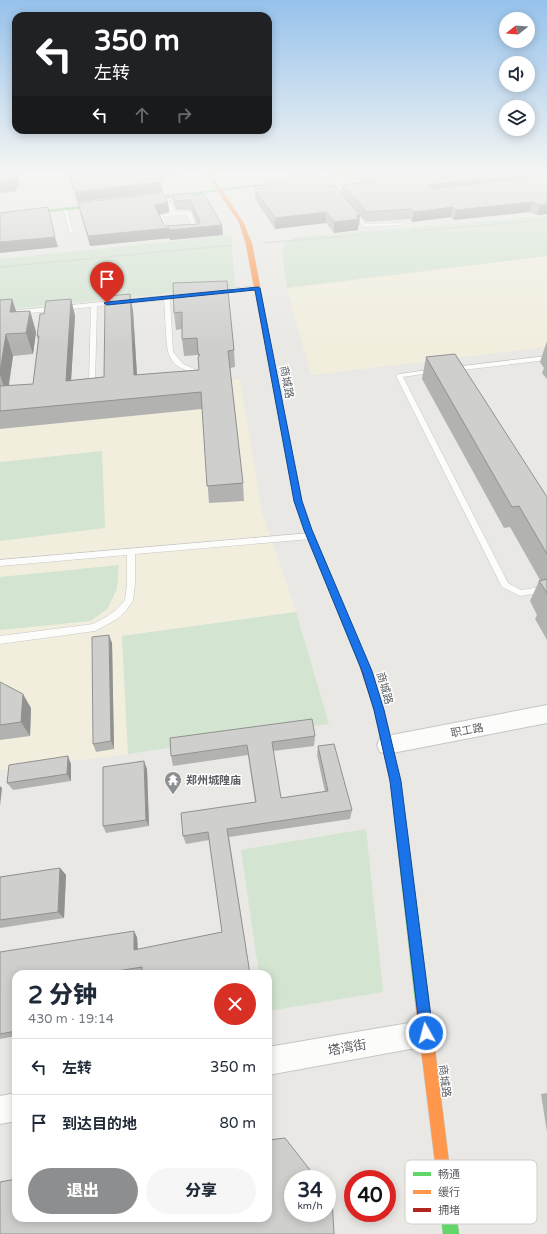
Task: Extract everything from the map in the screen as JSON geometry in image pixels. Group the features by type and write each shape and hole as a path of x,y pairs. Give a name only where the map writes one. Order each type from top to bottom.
{"street":[{"name":"商城路","path":"244,231 249,244 258,288 298,501 367,671 395,781 442,1160"},
{"name":"职工路","path":"387,745 547,714"},
{"name":"塔湾街","path":"272,1061 426,1033"},
{"path":"0,1110 12,1108"},
{"name":"商城路","path":"450,1224 451,1234"}],"lane":[{"path":"167,231 169,234 197,231"},
{"path":"212,293 258,288"},
{"path":"0,314 189,295"},
{"path":"167,298 170,352 174,360 184,368 197,372"},
{"path":"92,381 94,305"},
{"path":"42,317 43,310"},
{"path":"547,358 399,376 505,585 520,593 547,589"},
{"path":"0,563 311,536"},
{"path":"0,640 95,627 109,620 120,611 130,599 131,552"}],"path":[{"path":"0,267 249,244"}],"shaded area":[{"path":"547,256 547,347 311,375 287,288"},
{"path":"240,379 262,513 296,612 122,636 128,754 0,770 0,400"}],"green space":[{"path":"373,231 547,231 547,256 287,288 282,251 285,242 297,237"},
{"path":"231,235 235,287 0,310 0,259"},
{"path":"102,451 105,528 0,541 0,462"},
{"path":"119,565 117,589 108,608 91,621 0,630 0,577"},
{"path":"296,612 329,724 128,754 122,636"},
{"path":"366,829 383,992 272,1010 272,970 258,970 241,850"}],"building":[{"path":"0,231 54,231 55,237 0,242"},
{"path":"86,231 143,231 88,236"},
{"path":"227,281 234,350 228,351 243,483 207,486 201,392 0,411 0,386 33,384 40,314 44,314 46,301 71,299 66,381 104,377 105,303 108,303 108,296 130,294 134,375 199,370 198,357 200,355 198,353 197,338 182,339 182,312 174,313 173,283"},
{"path":"12,299 10,312 30,311 26,333 6,334 0,372 0,300"},
{"path":"455,354 547,497 547,554 519,506 512,507 426,357"},
{"path":"547,579 547,593 539,581"},
{"path":"109,635 111,741 93,744 92,637"},
{"path":"0,682 23,694 21,722 0,725"},
{"path":"312,719 315,736 272,742 281,798 328,791 318,746 334,744 352,810 227,829 249,970 142,970 142,967 123,970 12,970 12,1032 0,1034 0,952 134,931 134,950 222,932 208,832 183,836 181,813 256,802 247,745 171,756 170,738"},
{"path":"68,756 67,774 7,783 9,765"},
{"path":"144,761 146,820 103,826 103,767"},
{"path":"60,868 58,912 0,920 0,877"},
{"path":"285,1138 310,1170 284,1170 284,1222 333,1222 334,1234 0,1234 0,1182 12,1180 12,1222 272,1222 272,1140"}],"traffic: fast":[{"path":"273,372 298,501 308,530 365,667"},
{"path":"390,759 395,781 422,1000"},
{"path":"450,1224 451,1234"}],"traffic: slow":[{"path":"244,231 249,244 273,372"},
{"path":"422,1000 442,1160"}],"traffic: jam":[{"path":"365,667 379,710 390,759"}],"place":[{"name":"郑州城隍庙","path":"173,795"}],"route":[{"path":"107,303 258,288 298,501 308,530 367,671 379,710 395,781 426,1033"}]}
